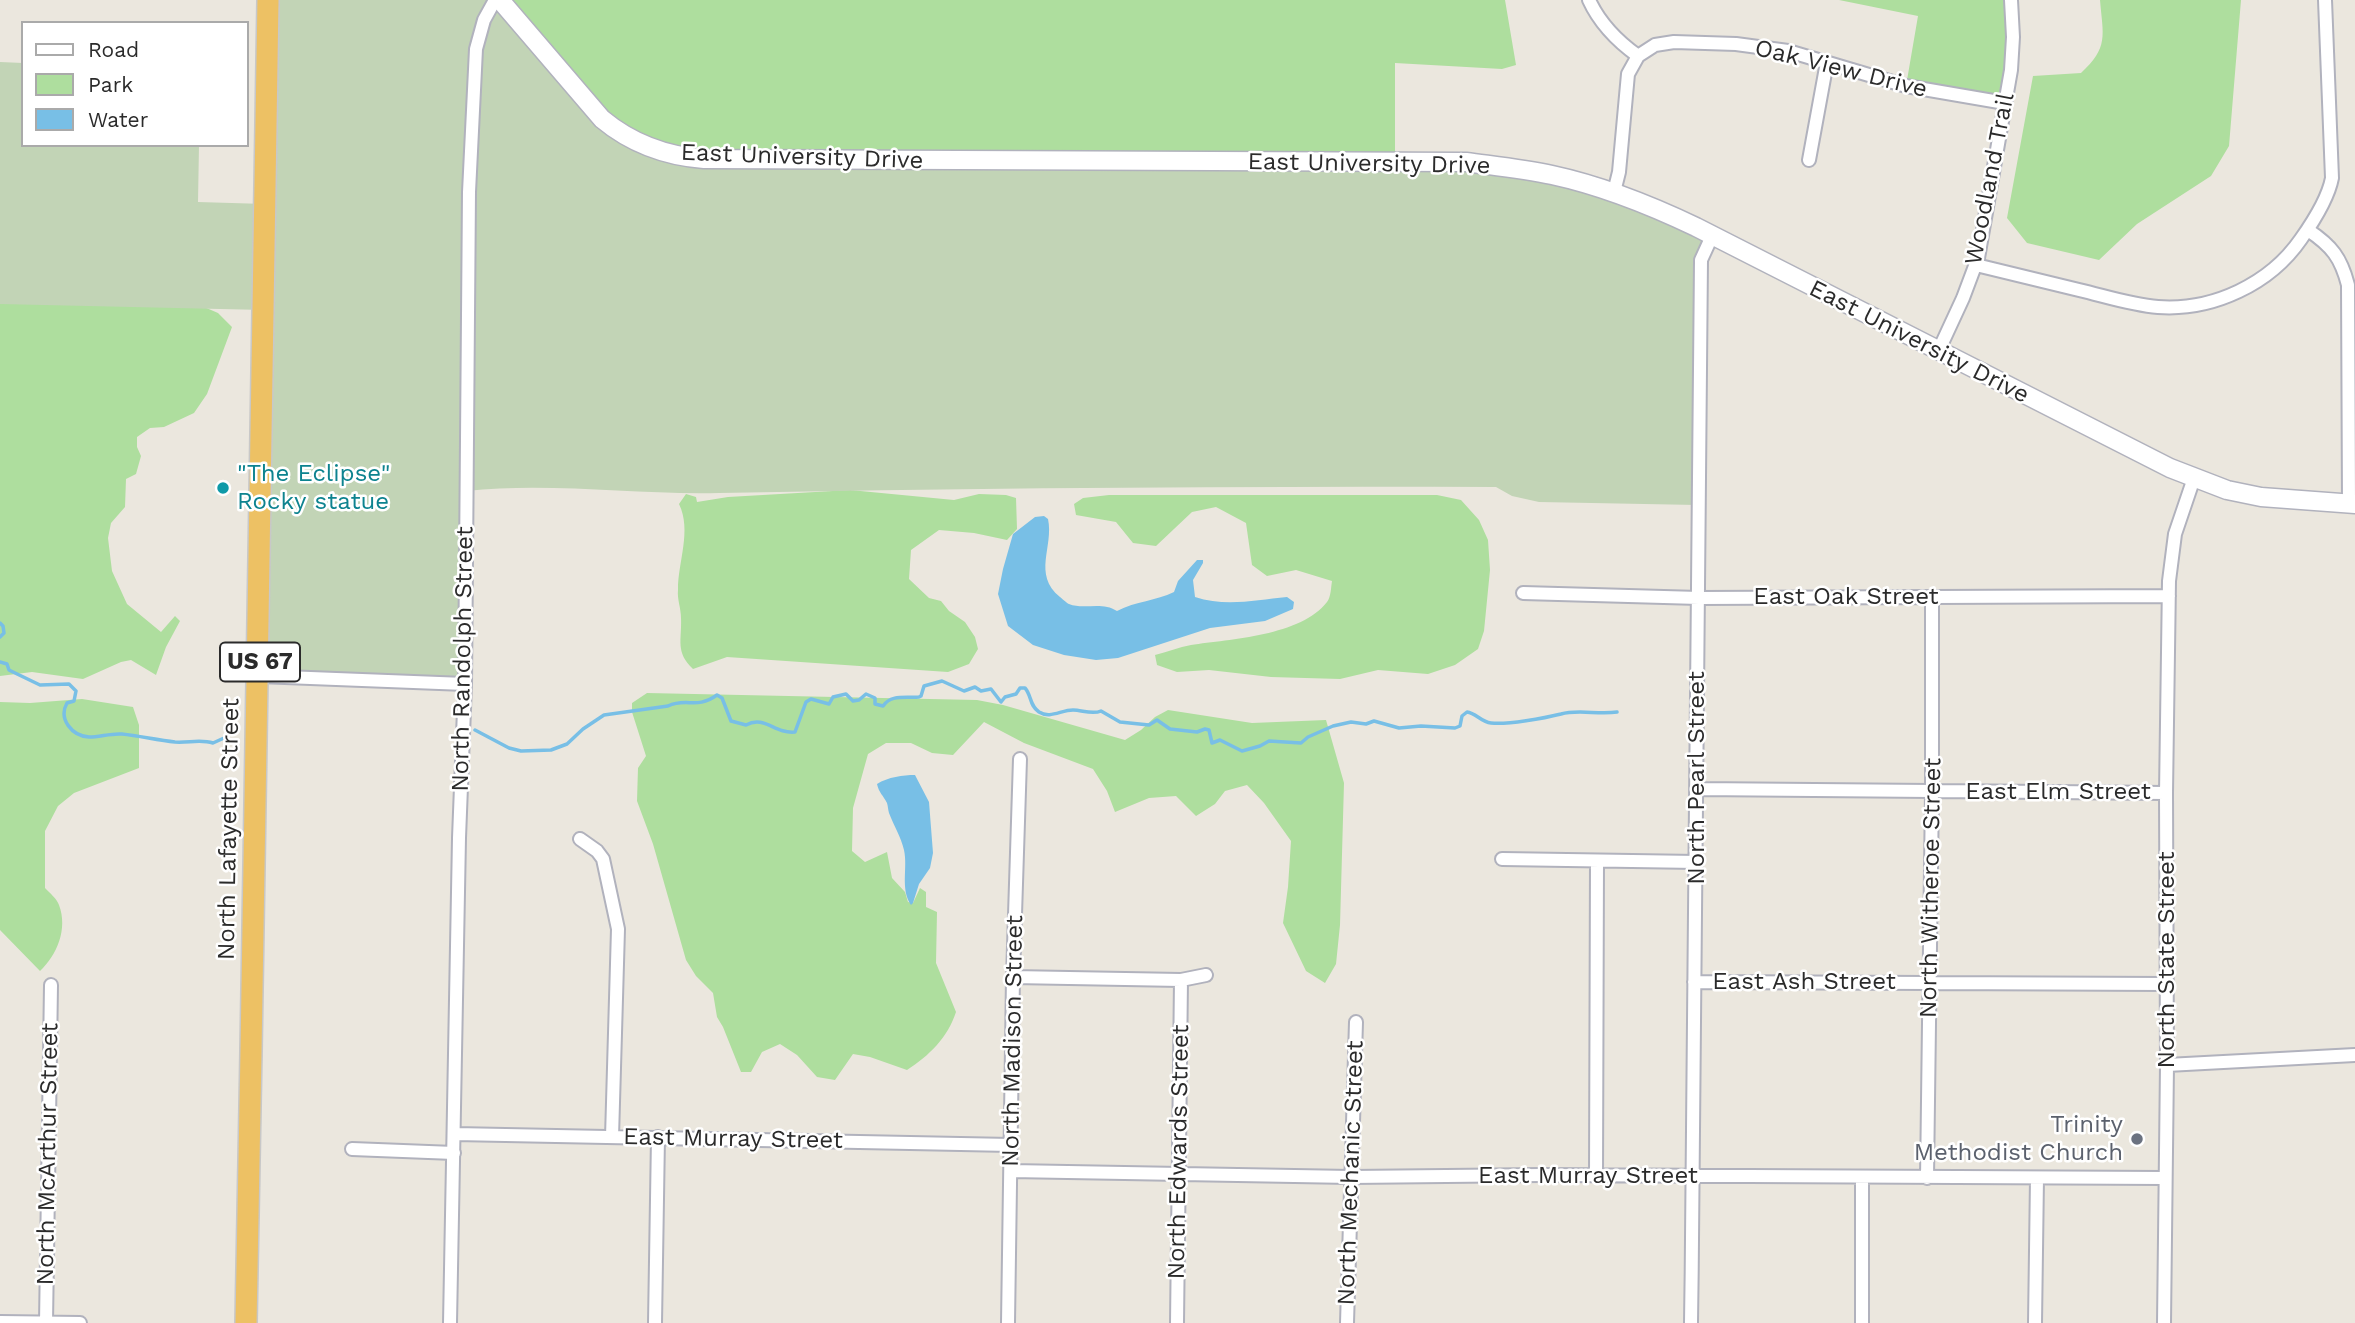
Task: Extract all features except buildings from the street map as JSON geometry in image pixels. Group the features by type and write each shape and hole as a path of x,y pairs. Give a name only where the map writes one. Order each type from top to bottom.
{"highway":[{"name":"North Lafayette Street","path":"247,1323 254,823 260,676 268,0"}],"main road":[{"name":"East University Drive","path":"500,0 615,130 638,143 677,156 704,159 870,161 1466,162 1550,174 1614,192 1656,208 2146,457 2194,478 2261,498 2352,504"}],"street":[{"name":"North Randolph Street","path":"450,1323 459,838 465,684 469,205 473,82 480,33 495,0"},
{"path":"1589,0 1600,20 1626,48 1638,56 1628,75 1619,172 1614,192"},
{"name":"Woodland Trail","path":"1938,352 1976,265 2013,54 2011,0"},
{"path":"1976,265 2141,305 2182,307 2222,298 2258,281 2291,253 2308,230 2331,186 2325,0"},
{"name":"Oak View Drive","path":"1638,56 1655,45 1674,42 1771,48 1906,86 2005,103"},
{"path":"1809,160 1827,62"},
{"path":"2308,230 2339,258 2348,285 2352,504"},
{"name":"North Pearl Street","path":"1691,1323 1701,260 1712,236"},
{"name":"North State Street","path":"2164,1323 2166,793 2170,565 2175,534 2194,478"},
{"name":"East Oak Street","path":"1523,593 1699,598 2169,596"},
{"name":"North Witheroe Street","path":"1927,1178 1932,597"},
{"path":"260,676 465,684"},
{"name":"North Madison Street","path":"1008,1323 1013,977 1020,759"},
{"name":"East Elm Street","path":"1697,789 2166,793"},
{"path":"580,839 603,859 618,929 612,1137"},
{"path":"1502,859 1697,862"},
{"path":"1596,1176 1597,861"},
{"path":"1013,977 1181,980 1206,975"},
{"name":"North Edwards Street","path":"1177,1323 1181,980"},
{"name":"East Ash Street","path":"1695,982 2166,984"},
{"name":"North McArthur Street","path":"46,1323 51,985"},
{"name":"North Mechanic Street","path":"1347,1323 1356,1023"},
{"path":"2167,1065 2355,1055"},
{"name":"East Murray Street","path":"455,1134 1012,1144"},
{"path":"655,1323 658,1137"},
{"path":"352,1149 454,1153"},
{"name":"East Murray Street","path":"1011,1171 1351,1177 2165,1178"},
{"path":"1862,1177 1862,1323"},
{"path":"2035,1323 2037,1178"},
{"path":"0,1322 80,1323"}],"green space":[{"path":"269,0 500,0 591,107 664,153 1528,170 1696,227 1708,244 1697,505 1539,502 1512,496 1496,487 719,493 561,488 466,491 465,684 259,676 264,310 0,304 0,62 21,63 21,147 199,147 198,202 265,204"},
{"path":"500,0 1505,0 1516,65 1502,69 1395,63 1395,162 713,159 626,137"},
{"path":"1839,0 2011,0 2005,103 1906,86 1918,16"},
{"path":"2100,0 2241,0 2229,146 2211,176 2137,224 2099,260 2027,243 2007,218 2033,76 2081,73 2090,64 2102,40"},
{"path":"0,294 188,300 218,313 232,327 207,394 194,413 164,427 150,428 137,437 141,456 136,474 126,479 125,507 111,523 108,538 112,571 127,604 161,632 175,616 180,621 166,647 156,675 131,660 83,679 32,672 0,676"},
{"path":"850,490 954,500 979,494 1016,498 1017,529 1007,540 974,533 939,530 911,550 909,579 929,598 941,601 949,611 965,622 975,637 978,649 969,664 948,672 727,657 693,669 682,651 678,593 684,535 683,514 679,504 686,494 696,497 697,502 728,497"},
{"path":"1109,495 1437,495 1461,500 1479,520 1488,540 1490,570 1484,631 1478,649 1455,665 1428,674 1378,670 1340,679 1271,677 1209,670 1177,672 1157,665 1155,655 1177,648 1264,634 1300,622 1327,602 1332,581 1296,570 1267,576 1252,565 1246,523 1216,507 1192,512 1156,546 1133,543 1116,522 1076,515 1074,504 1083,498"},
{"path":"647,693 977,700 1125,740 1168,710 1252,723 1326,720 1344,783 1340,925 1336,964 1325,983 1306,971 1283,923 1291,841 1264,803 1247,785 1225,791 1215,804 1196,816 1176,796 1149,798 1115,812 1107,791 1093,769 1024,743 984,722 953,755 932,753 911,743 886,743 868,754 853,808 852,851 865,862 887,852 892,878 905,892 908,902 913,903 920,888 926,892 926,907 937,912 936,963 956,1012 943,1038 923,1059 907,1070 853,1054 835,1080 817,1077 797,1055 780,1044 762,1052 751,1072 741,1072 717,1017 713,993 696,976 686,960 653,844 637,801 638,768 646,756 632,712 632,703"},
{"path":"82,699 133,707 139,725 139,768 74,793 58,806 45,831 45,888 58,903 62,923 56,949 40,971 0,930 0,702"}],"water":[{"path":"1044,516 1048,519 1049,529 1045,570 1047,579 1052,588 1069,604 1105,607 1117,611 1160,597 1174,592 1178,581 1197,560 1203,560 1193,580 1195,597 1229,602 1287,597 1294,602 1293,609 1265,621 1210,628 1118,658 1096,660 1064,655 1033,645 1008,626 998,594 1013,534 1035,517"},
{"path":"915,775 929,802 933,853 930,868 919,884 911,905 905,885 903,845 877,784 896,777"}],"waterway":[{"path":"0,623 4,633 0,637"},
{"path":"0,662 7,664 9,670 40,685 69,684 76,691 74,701 67,703 64,715 68,726 77,734 89,737 122,734 175,742 213,743 224,738"},
{"path":"475,730 509,748 521,751 551,750 567,744 604,715 703,702 717,695 722,698 731,721 746,725 759,722 795,732 806,702 811,699 829,704 833,697 846,694 853,701 866,694 875,698 875,704 883,706 894,698 919,697 924,686 942,681 964,691 975,687 981,691 991,689 1001,702 1005,697 1016,694 1020,688 1025,688 1034,706 1043,714 1069,710 1101,711 1120,722 1149,725 1157,720 1170,729 1197,732 1205,729 1209,730 1212,743 1220,740 1242,751 1269,741 1301,743 1333,726 1351,722 1366,724 1374,721 1399,728 1455,728 1460,726 1462,716 1467,712 1487,722 1498,723 1568,713 1617,712"}],"place":[{"name":"\"The Eclipse\" Rocky statue","path":"223,488"},
{"name":"Trinity Methodist Church","path":"2137,1139"}]}
